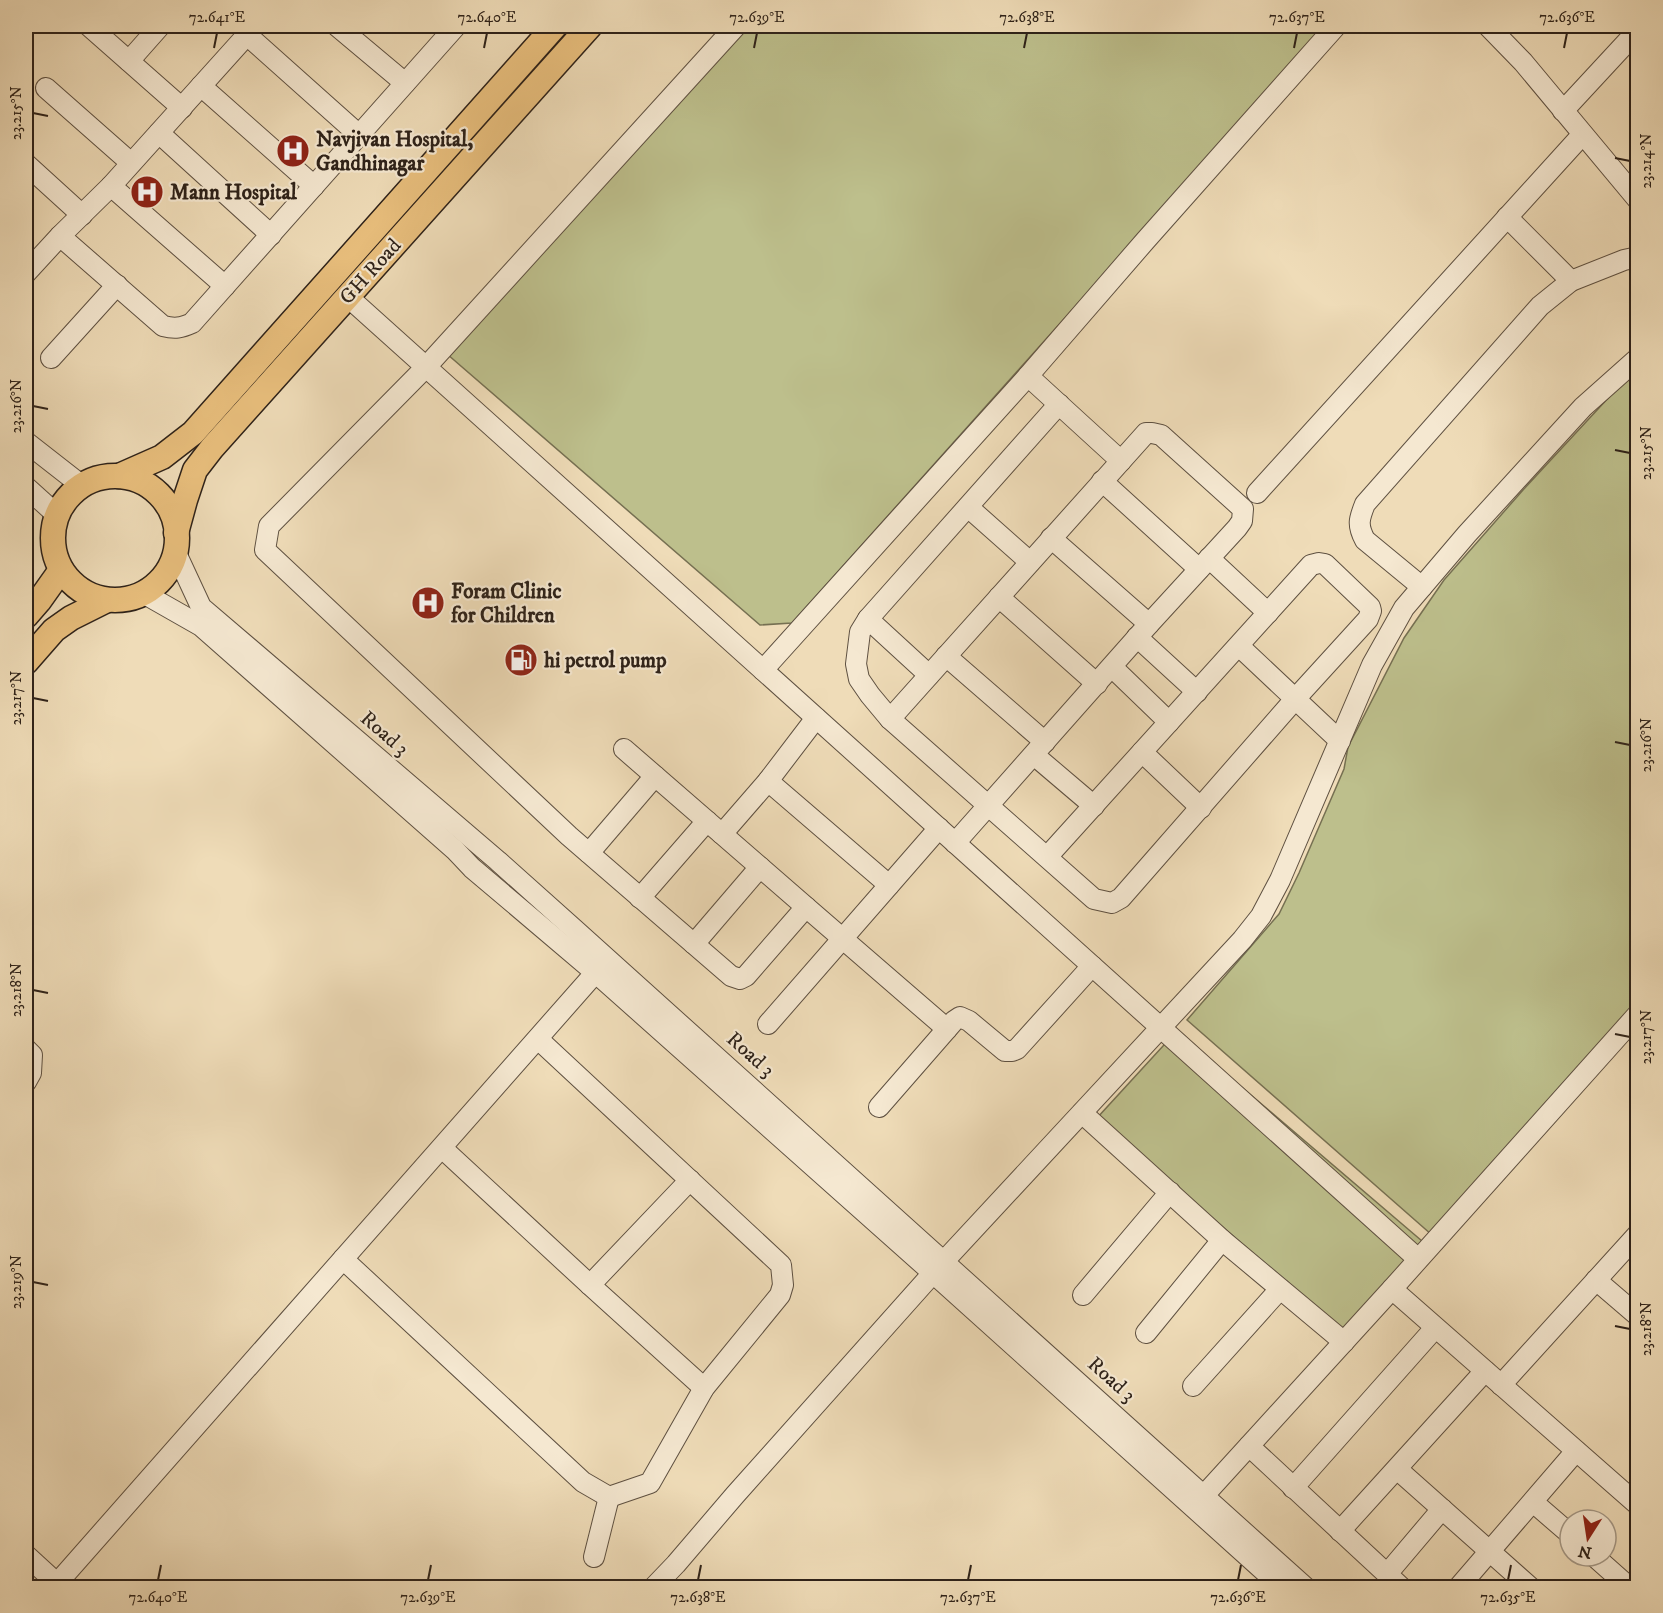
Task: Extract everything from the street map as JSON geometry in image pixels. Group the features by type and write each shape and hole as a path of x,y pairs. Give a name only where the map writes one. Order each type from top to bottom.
{"main road":[{"name":"GH Road","path":"119,476 162,457 193,433 555,26"},
{"name":"GH Road","path":"176,542 184,500 195,470 212,448 590,26"},
{"path":"119,476 136,480 152,488 164,500 172,516 176,542 169,568 158,582 143,593 126,599 107,600 89,594 73,584 61,570 54,550 52,534 57,515 67,498 81,485 99,478 119,476"},
{"path":"26,616 39,602 61,570"},
{"path":"26,662 54,630 71,618 107,600"}],"street":[{"path":"89,26 182,108"},
{"path":"129,61 160,26"},
{"path":"337,26 405,83"},
{"path":"736,26 426,367 269,526 265,550 589,853 731,976 740,979 746,976 806,907"},
{"path":"763,670 1028,376 1336,26"},
{"path":"1488,26 1523,63 1638,200"},
{"path":"60,236 163,326 182,328 192,323 405,83 451,27"},
{"path":"26,273 111,186 251,30 359,135"},
{"path":"1563,111 1638,30"},
{"path":"201,86 314,186"},
{"path":"46,87 131,164"},
{"path":"159,133 271,235"},
{"path":"1257,493 1582,135"},
{"path":"26,164 81,215"},
{"path":"111,186 225,286"},
{"path":"1507,217 1571,281"},
{"path":"1422,587 1365,540 1360,531 1360,518 1365,504 1540,306 1571,281 1624,260 1638,257"},
{"path":"51,358 117,285"},
{"path":"348,296 1418,1260"},
{"path":"653,1587 676,1564 939,1267 1242,940 1261,916 1280,880 1372,665 1404,608 1467,534 1582,407 1638,358"},
{"path":"1028,376 1120,460"},
{"path":"1047,858 1311,565 1325,564 1370,607 1371,611 1368,619 1121,898 1112,903 1094,899 1047,858 890,719 859,679 856,664 860,632 868,619 1059,404"},
{"path":"890,719 1146,433 1161,435 1243,509 1242,521 956,843"},
{"path":"26,442 81,485"},
{"path":"1102,481 1268,613"},
{"path":"26,487 57,515"},
{"path":"968,507 1030,562"},
{"path":"1052,538 1143,631 1197,692"},
{"name":"Road 3","path":"176,542 201,607 498,861 602,966 1199,1501 1306,1587"},
{"name":"Road 3","path":"143,593 201,626 455,850 472,868 602,966"},
{"path":"999,597 1097,684"},
{"path":"868,619 929,675"},
{"path":"1239,646 1340,741"},
{"path":"946,656 1094,806"},
{"path":"1112,667 1169,722"},
{"path":"640,898 768,781 816,718"},
{"path":"624,749 947,1029"},
{"path":"1142,752 1202,808"},
{"path":"589,853 655,776"},
{"path":"768,781 889,885"},
{"path":"768,1024 939,828"},
{"path":"694,944 760,867"},
{"path":"26,1555 57,1586 602,966"},
{"path":"879,1107 960,1017 969,1021 1005,1051 1012,1051 1017,1049 1092,966"},
{"path":"1199,1501 1638,1014"},
{"path":"343,1259 583,1482 609,1497 650,1483 704,1388 780,1295 783,1285 781,1264 538,1039"},
{"path":"26,1049 32,1055 31,1073 26,1082"},
{"path":"1082,1113 1222,1240 1344,1342"},
{"path":"442,1148 704,1388"},
{"path":"590,1285 690,1180"},
{"path":"1083,1294 1170,1192"},
{"path":"1501,1385 1638,1234"},
{"path":"1146,1333 1222,1240"},
{"path":"1596,1280 1638,1316"},
{"path":"1193,1386 1280,1289"},
{"path":"1392,1289 1638,1505"},
{"path":"1293,1488 1435,1328"},
{"path":"1340,1531 1485,1371"},
{"path":"1249,1446 1402,1587"},
{"path":"1458,1587 1576,1451"},
{"path":"1397,1468 1532,1587"},
{"path":"594,1557 609,1497"},
{"name":"Road 3","path":"1199,1501 1283,1587"},
{"path":"1533,1502 1558,1524"},
{"path":"1386,1574 1442,1509"},
{"path":"1608,1568 1630,1587"}],"green space":[{"path":"743,26 1326,26 792,623 760,625 447,354"},
{"path":"1637,370 1637,1006 1432,1235 1187,1020 1279,914 1344,769 1348,747 1404,638 1444,580 1523,490 1623,382"},
{"path":"1177,1032 1422,1241 1344,1332 1097,1118"}],"place":[{"name":"Navjivan Hospital, Gandhinagar","path":"293,151"},
{"name":"Mann Hospital","path":"147,192"},
{"name":"Foram Clinic for Children","path":"428,603"},
{"name":"hi petrol pump","path":"521,660"}]}
